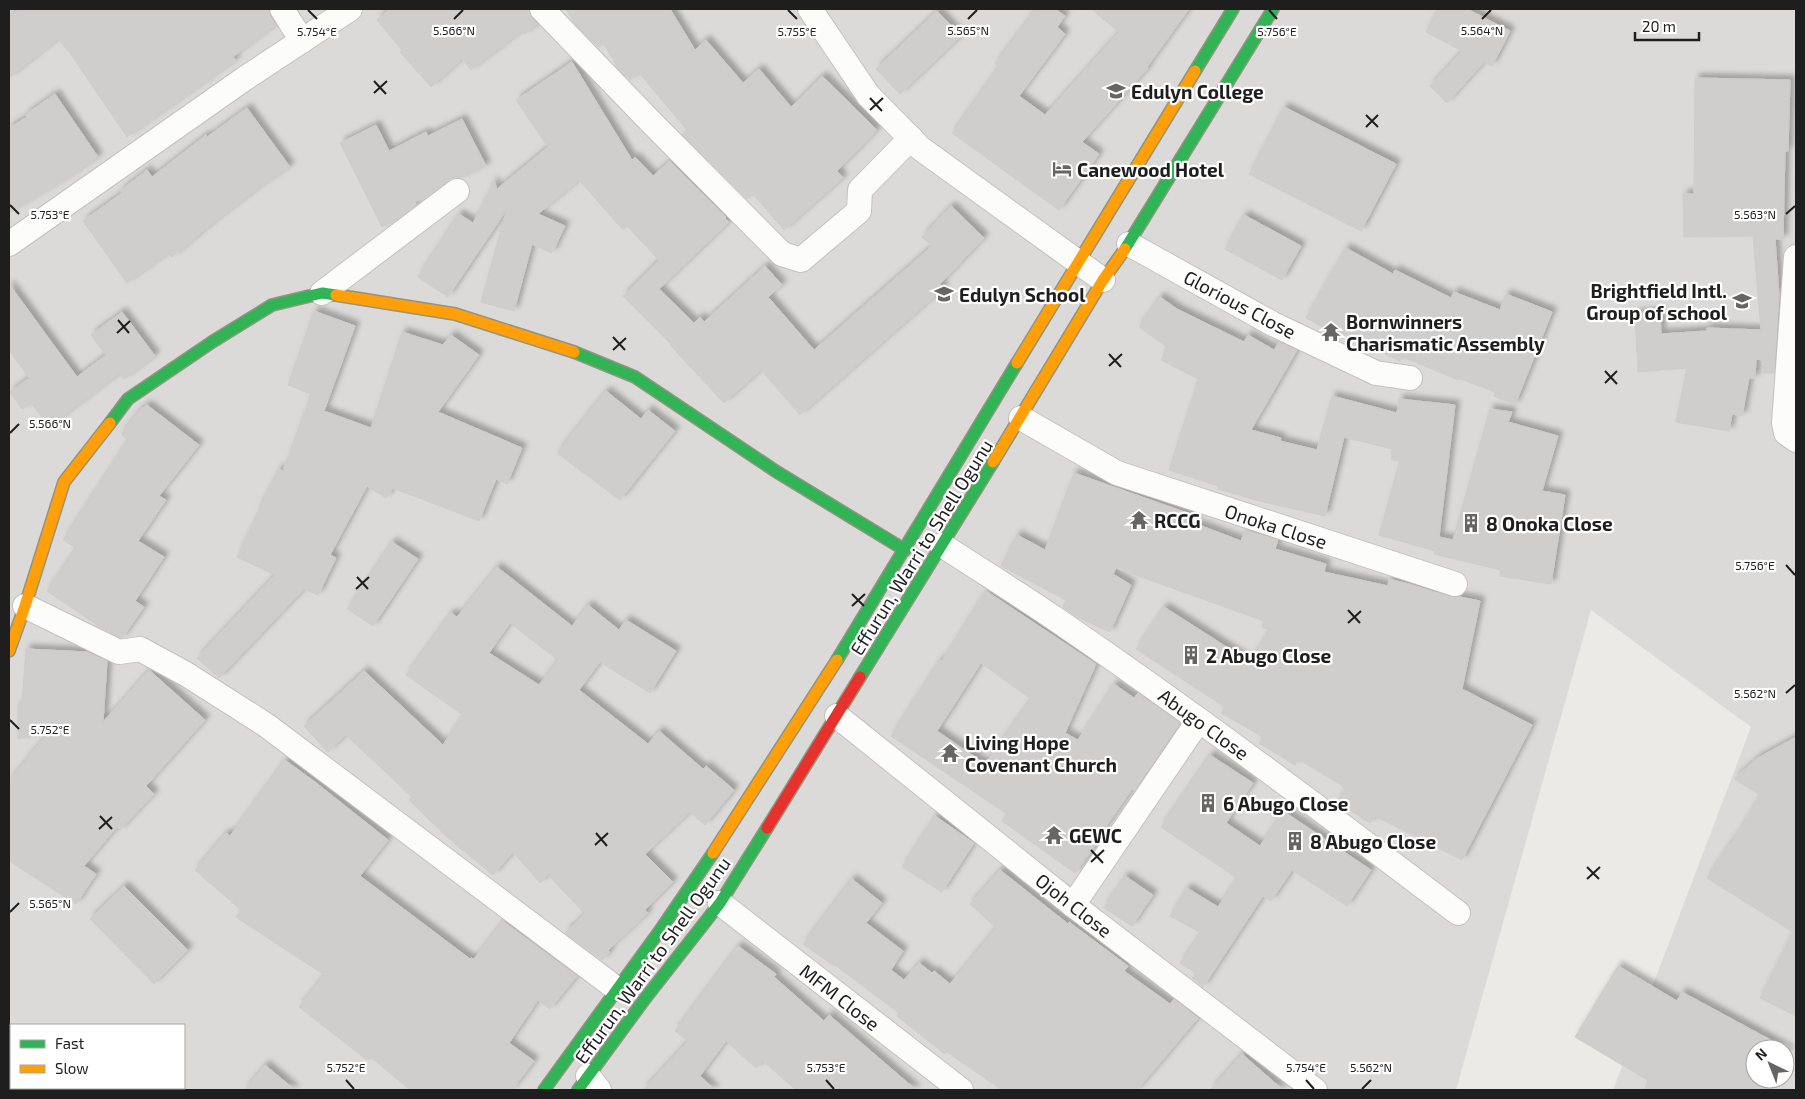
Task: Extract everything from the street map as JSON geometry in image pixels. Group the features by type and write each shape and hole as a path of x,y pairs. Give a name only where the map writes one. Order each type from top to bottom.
{"main road":[{"name":"Effurun, Warri to Shell Ogunu","path":"544,1090 661,929 738,815 863,620 1078,262 1233,9"},
{"name":"Effurun, Warri to Shell Ogunu","path":"588,1086 644,1000 720,903 1021,418 1103,280 1128,244 1273,9"},
{"path":"9,651 64,482 128,399 212,342 272,305 322,292 455,314 561,347 635,377 777,472 905,550"}],"street":[{"path":"282,9 302,41"},
{"path":"9,244 244,79 350,9"},
{"path":"542,9 782,254 801,260 859,211 860,190 911,138"},
{"path":"810,9 868,95 920,148 1103,280"},
{"path":"322,292 458,191"},
{"name":"Glorious Close","path":"1128,244 1273,324 1359,365 1376,373 1410,378"},
{"path":"1796,256 1784,423 1786,433 1796,440"},
{"name":"Onoka Close","path":"1021,418 1117,473 1455,584"},
{"name":"Abugo Close","path":"942,545 1056,619 1199,720 1344,826 1458,913"},
{"path":"25,606 119,652 140,648 186,674 266,725 617,989"},
{"name":"Ojoh Close","path":"837,716 1073,905 1315,1090"},
{"path":"1073,905 1199,720"},
{"name":"MFM Close","path":"720,903 961,1090"}],"shaded area":[{"path":"9,9 1796,9 1796,1090 1613,1090 1751,727 1591,610 1456,1090 9,1090"}],"building":[{"path":"19,9 268,9 276,25 233,57 236,60 127,137 70,53 58,39 9,78 9,17"},
{"path":"390,9 529,9 532,18 537,24 525,34 522,31 471,70 462,59 431,87 400,52 402,50 377,20"},
{"path":"566,9 670,9 695,50 706,40 743,83 759,69 791,107 822,76 877,130 837,171 843,178 784,230 753,194 747,199 682,134 687,130 640,74 630,80 619,70 604,44 598,47 575,24"},
{"path":"1036,9 1055,9 1065,16 1057,27 1065,34 1019,96 1045,115 1119,32 1091,9 1189,9 1148,68 1082,142 1099,154 1059,210 952,133 999,67 995,64"},
{"path":"1438,9 1467,9 1510,31 1492,66 1484,62 1447,103 1430,86 1462,51 1426,32"},
{"path":"937,11 961,36 900,94 876,69"},
{"path":"572,62 632,160 635,157 653,176 670,161 729,222 659,289 694,323 700,317 704,322 765,266 782,285 768,297 814,350 932,246 922,237 951,206 984,238 940,284 944,288 800,415 761,370 724,403 671,344 623,296 659,260 627,226 623,230 579,180 538,214 565,226 552,253 532,244 514,311 481,302 507,209 448,297 418,277 459,214 473,223 494,181 497,189 548,147 516,100"},
{"path":"1695,78 1790,80 1788,151 1785,151 1783,239 1775,239 1779,295 1774,373 1764,373 1763,360 1756,359 1755,378 1749,378 1742,416 1732,414 1729,431 1676,422 1687,368 1638,372 1635,314 1660,312 1661,334 1707,331 1707,328 1761,330 1753,236 1684,237 1683,194 1694,194"},
{"path":"55,94 98,157 68,178 9,213 9,128 27,117 25,115"},
{"path":"1284,107 1396,164 1361,231 1249,174"},
{"path":"247,108 290,167 257,189 172,257 169,253 127,283 83,221 122,193 120,191 147,170 152,177 206,135 207,137"},
{"path":"462,119 486,166 462,178 455,177 449,180 429,195 415,202 416,205 394,221 382,227 340,143 376,125 389,151 426,132 428,136"},
{"path":"1244,215 1301,246 1282,280 1225,249"},
{"path":"1346,248 1393,274 1395,270 1451,298 1454,292 1500,310 1506,294 1552,312 1515,405 1494,396 1495,392 1458,378 1458,380 1403,357 1400,361 1345,334 1343,338 1306,318"},
{"path":"9,284 77,377 106,355 91,335 122,312 155,356 124,379 120,373 49,427 31,403 22,409 10,392 29,378 9,350"},
{"path":"1160,297 1177,309 1244,342 1248,335 1274,350 1279,342 1297,350 1251,430 1281,438 1280,441 1317,450 1332,396 1397,413 1399,399 1455,405 1439,537 1453,540 1490,409 1512,412 1508,422 1558,436 1542,491 1565,495 1551,584 1500,576 1501,570 1434,554 1435,551 1379,535 1400,461 1391,460 1392,449 1344,437 1325,516 1218,489 1218,486 1169,470 1198,379 1161,360 1167,347 1139,327"},
{"path":"314,311 355,326 324,411 371,428 402,332 443,345 451,335 479,355 438,412 522,448 507,484 496,479 479,521 393,488 386,498 367,486 330,555 336,558 318,595 304,589 219,678 197,658 275,575 237,557 259,507 279,469 283,471 311,394 288,385"},
{"path":"606,391 641,419 648,410 675,431 620,500 557,453"},
{"path":"147,405 199,445 159,496 166,500 138,541 164,557 135,601 144,607 121,638 103,629 47,591 76,548 63,540 128,440 121,434 139,411"},
{"path":"1074,473 1193,515 1191,522 1241,541 1245,530 1278,540 1275,549 1326,564 1324,572 1388,586 1389,579 1451,597 1480,601 1462,689 1532,725 1462,860 1375,816 1370,823 1337,802 1346,788 1298,759 1295,765 1259,743 1263,737 1221,713 1225,707 1136,649 1164,607 1250,662 1269,630 1262,627 1264,621 1116,568 1113,574 1131,585 1110,632 1077,617 1063,607 1066,600 1001,566 1017,535 1045,550"},
{"path":"392,542 418,559 373,626 347,609"},
{"path":"497,567 572,626 588,605 619,630 626,620 676,651 650,693 600,662 579,690 648,744 659,731 703,769 706,766 734,790 705,825 690,812 645,854 673,882 645,910 648,913 608,950 610,952 602,960 565,933 585,914 548,875 540,883 513,852 493,875 448,838 409,800 412,797 346,735 328,752 304,726 364,671 443,745 463,715 406,675 451,613 457,617","holes":["510,623 558,660 539,685 489,653"]},
{"path":"986,591 1096,664 1065,733 1078,740 1114,684 1134,698 1138,693 1180,723 1075,873 1002,821 1007,814 891,736 940,660 942,661","holes":["981,663 1031,699 985,764 937,731"]},
{"path":"26,649 87,652 107,661 103,722 149,670 205,720 146,786 154,794 120,830 117,827 84,866 96,874 76,904 9,861 9,781 47,734 18,739 18,704 22,704"},
{"path":"1796,737 1796,1016 1760,998 1793,932 1707,878 1731,844 1760,795 1734,779 1756,759"},
{"path":"1210,755 1253,783 1226,823 1260,846 1283,811 1371,870 1347,906 1292,870 1271,901 1263,896 1203,987 1192,978 1196,973 1180,963 1201,933 1170,916 1187,888 1218,907 1237,878 1161,827"},
{"path":"285,760 388,840 360,876 470,959 474,959 503,921 577,976 550,1009 538,1000 509,1043 534,1061 512,1090 410,1090 373,1059 366,1059 299,1007 324,975 236,917 241,910 195,870 226,833 230,836"},
{"path":"935,816 974,843 942,892 902,867"},
{"path":"1000,870 1068,924 1069,922 1128,966 1124,971 1170,1004 1174,999 1198,1018 1137,1090 1002,1090 947,1052 945,1054 897,1016 899,1013 835,965 803,944 852,879 882,903 866,923 903,951 891,970 904,980 919,963 932,973 934,971 950,984 996,928 970,904"},
{"path":"1125,876 1153,895 1132,926 1104,908"},
{"path":"124,886 188,950 154,984 90,919"},
{"path":"738,946 776,974 774,977 824,1021 829,1015 916,1090 796,1090 763,1061 756,1068 726,1041 700,1076 715,1090 643,1090 688,1041 675,1031"},
{"path":"1618,966 1677,1001 1682,992 1769,1039 1745,1039 1745,1089 1768,1089 1644,1090 1649,1081 1575,1037"},
{"path":"1242,1054 1283,1090 1210,1090"},
{"path":"265,1065 295,1090 244,1090"}],"traffic: fast":[{"path":"1195,71 1233,9"},
{"path":"1125,249 1273,9"},
{"path":"110,423 128,399 212,342 272,305 322,293 336,295"},
{"path":"574,352 635,377 777,472 905,550"},
{"path":"837,660 1017,363"},
{"path":"860,677 993,462"},
{"path":"578,1090 644,1000 720,903 767,828"},
{"path":"544,1090 661,929 713,853"}],"traffic: slow":[{"path":"1017,363 1195,71"},
{"path":"993,462 1103,280 1125,249"},
{"path":"336,295 455,314 574,352"},
{"path":"9,651 64,482 110,423"},
{"path":"713,853 837,660"}],"traffic: jam":[{"path":"767,828 860,677"}],"place":[{"name":"Edulyn College","path":"1116,91"},
{"name":"Canewood Hotel","path":"1062,169"},
{"name":"Edulyn School","path":"944,294"},
{"name":"Brightfield Intl. Group of school","path":"1742,301"},
{"name":"Bornwinners Charismatic Assembly","path":"1331,332"},
{"name":"RCCG","path":"1139,520"},
{"name":"8 Onoka Close","path":"1471,523"},
{"name":"2 Abugo Close","path":"1191,655"},
{"name":"Living Hope Covenant Church","path":"950,753"},
{"name":"6 Abugo Close","path":"1208,803"},
{"name":"GEWC","path":"1054,835"},
{"name":"8 Abugo Close","path":"1295,841"}]}
